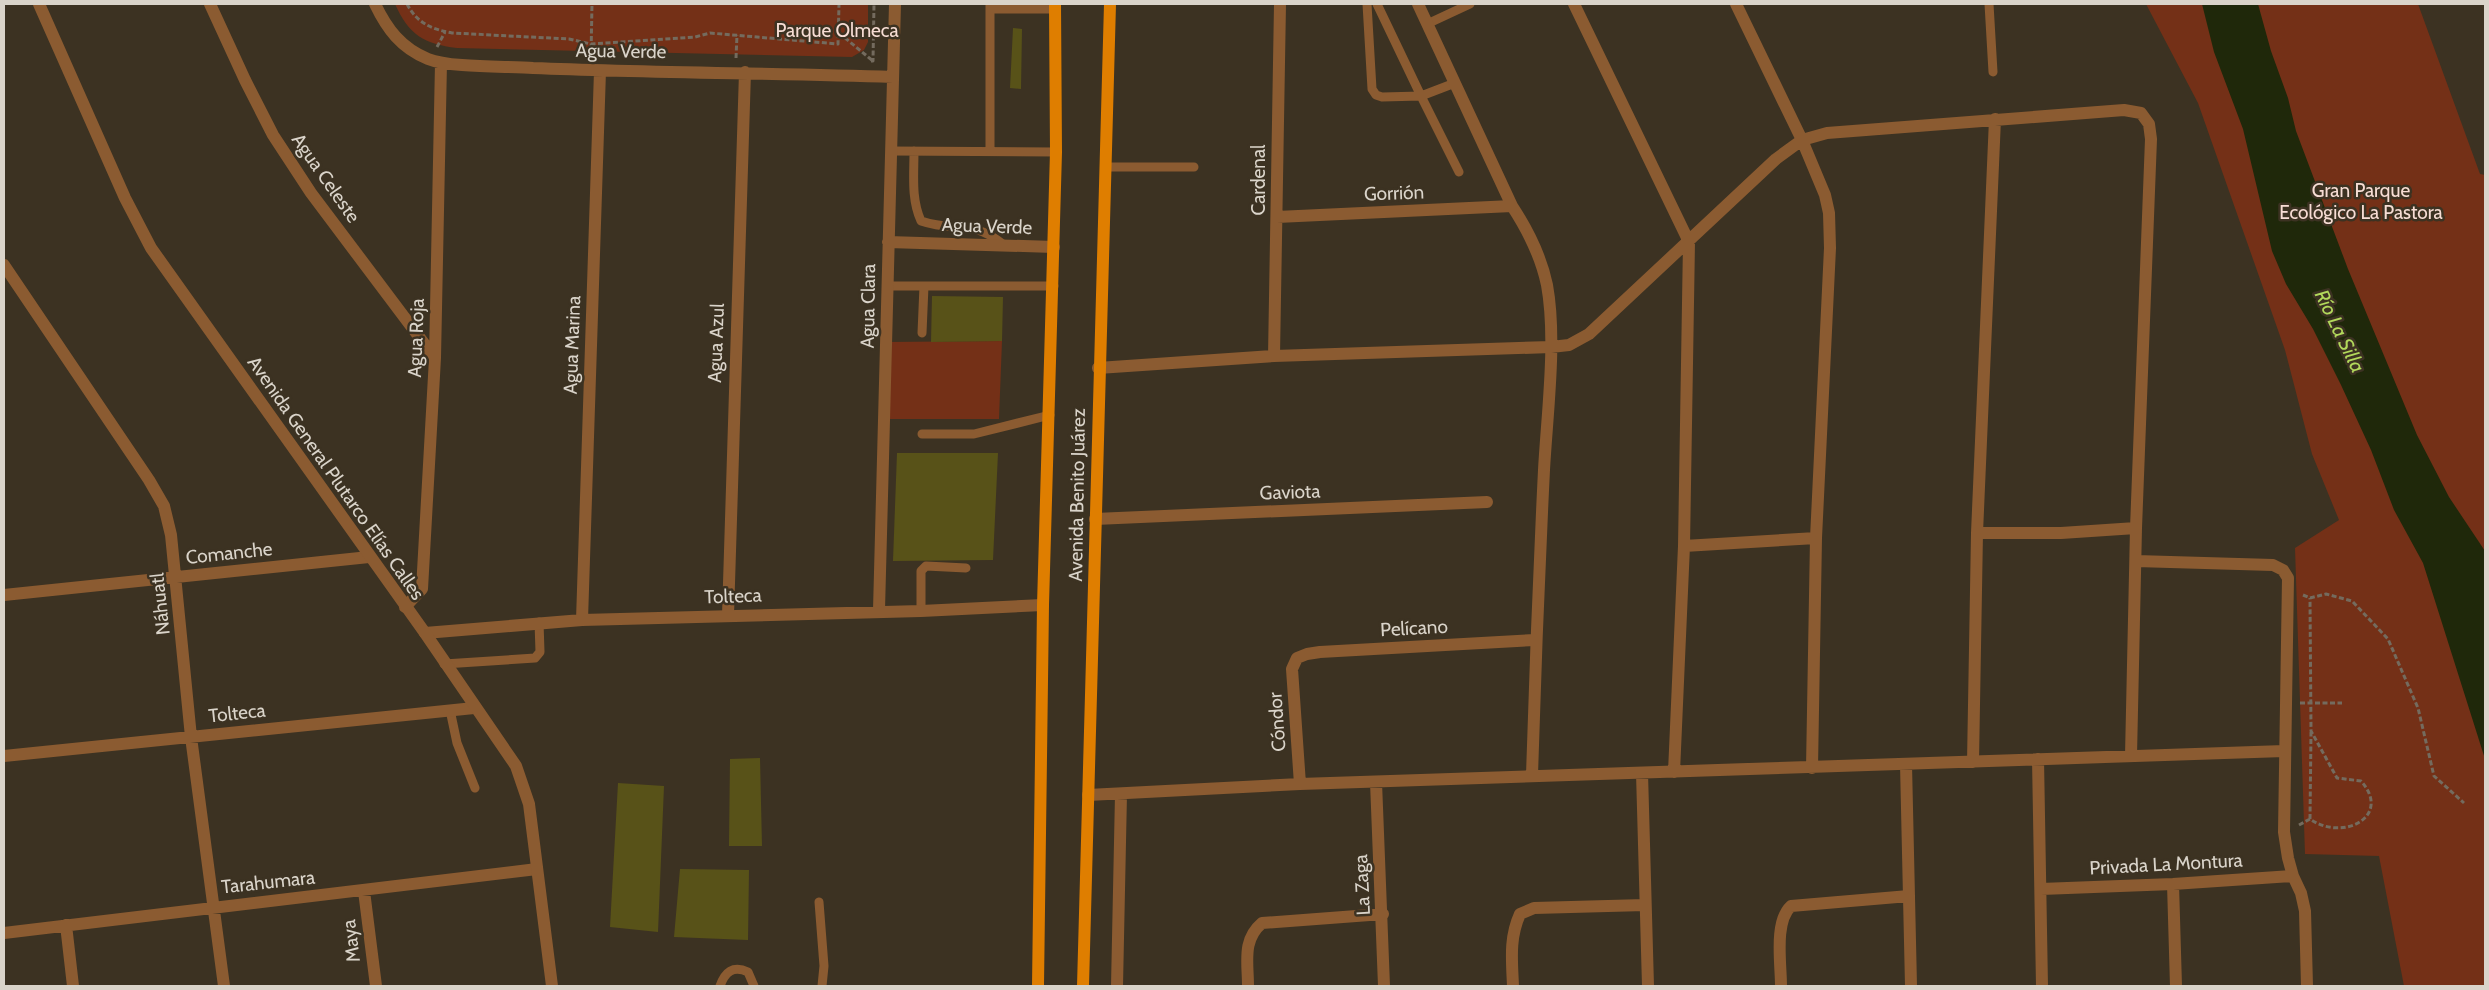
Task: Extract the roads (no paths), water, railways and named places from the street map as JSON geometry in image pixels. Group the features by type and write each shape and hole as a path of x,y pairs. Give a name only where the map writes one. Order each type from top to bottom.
{"main road":[{"name":"Avenida Benito Juárez","path":"1083,986 1098,368 1110,4"},
{"name":"Avenida Benito Juárez","path":"1038,986 1043,605 1054,286 1056,152 1055,7"}],"street":[{"name":"Avenida General Plutarco Elías Calles","path":"39,4 125,198 151,248 369,557 425,633 474,708 516,766 524,784 529,804 552,986"},
{"name":"Agua Celeste","path":"210,4 244,80 273,135 310,193 435,358"},
{"name":"Agua Verde","path":"375,4 383,22 396,39 412,51 442,63 600,70 746,66 893,77"},
{"name":"Agua Clara","path":"879,610 895,4"},
{"name":"Cardenal","path":"1274,356 1277,217 1277,77 1280,4"},
{"path":"1418,4 1512,206 1529,232 1540,259 1547,287 1551,347 1535,640 1532,776"},
{"path":"1574,4 1689,242 1684,546 1674,772"},
{"path":"1736,4 1802,140 1826,196 1830,222 1830,257 1816,538 1812,768"},
{"name":"Agua Roja","path":"405,607 422,589 435,358 442,63"},
{"name":"Agua Azul","path":"728,615 736,312 746,66"},
{"name":"Agua Marina","path":"582,620 600,70"},
{"path":"1098,368 1274,356 1551,347 1569,344 1590,334 1776,159 1802,140 1827,133 1995,119 2124,110 2141,113 2149,124 2150,159 2136,528 2131,756"},
{"path":"1972,762 1977,533 1995,119"},
{"name":"Gorrión","path":"1277,217 1512,206"},
{"name":"Agua Verde","path":"888,242 1054,247"},
{"name":"Náhuatl","path":"4,265 149,480 164,506 171,535 177,578 191,737 224,986"},
{"name":"Gaviota","path":"1095,519 1487,502"},
{"path":"1977,533 2061,533 2136,528"},
{"path":"1684,546 1816,538"},
{"name":"Comanche","path":"4,595 369,557"},
{"path":"2136,561 2273,565 2283,570 2288,578 2284,832 2293,876 2301,893 2305,911 2307,986"},
{"name":"Tolteca","path":"425,633 539,622 582,620 1043,605"},
{"name":"Pelícano","path":"1296,658 1320,652 1535,640"},
{"name":"Cóndor","path":"1296,658 1292,669 1300,784"},
{"name":"Tolteca","path":"4,756 474,708"},
{"path":"1088,795 1300,784 2284,751"},
{"path":"2038,759 2042,986"},
{"path":"1906,764 1911,986"},
{"path":"1642,773 1648,986"},
{"name":"La Zaga","path":"1376,782 1383,914 1384,986"},
{"path":"1117,986 1121,794"},
{"name":"Tarahumara","path":"4,933 214,906 364,891 537,869"},
{"name":"Privada La Montura","path":"2041,889 2173,884 2293,876"},
{"path":"2173,884 2176,986"},
{"name":"Maya","path":"364,891 376,986"},
{"path":"1781,986 1780,923 1784,913 1791,906 1909,896"},
{"path":"1513,986 1511,949 1513,929 1520,914 1534,908 1645,904"},
{"path":"1248,986 1248,946 1252,931 1262,923 1278,920 1383,914"},
{"path":"66,925 73,986"}],"lane":[{"path":"1367,4 1370,81 1376,95 1382,97 1421,96 1455,83"},
{"path":"1377,4 1459,172"},
{"path":"1427,24 1470,4"},
{"path":"1989,4 1993,72"},
{"path":"990,151 990,6 1055,7"},
{"path":"891,151 1056,152"},
{"path":"914,151 914,197 916,210 921,221 932,225 982,230 1004,245"},
{"path":"1106,166 1194,167"},
{"path":"887,286 1054,286"},
{"path":"922,333 924,286"},
{"path":"922,434 974,434 1050,415"},
{"path":"921,610 921,571 926,566 966,568"},
{"path":"444,664 535,658 540,652 539,622"},
{"path":"450,710 457,742 475,788"},
{"path":"819,902 824,966 822,986"},
{"path":"720,986 723,977 732,970 740,969 748,972 754,986"}],"water":[{"name":"Río La Silla","path":"2202,4 2258,4 2271,51 2288,98 2296,131 2348,269 2417,435 2449,497 2485,551 2485,759 2423,563 2394,510 2371,450 2341,385 2313,329 2286,284 2272,251 2243,129 2214,52"}],"park label":[{"name":"Parque Olmeca","path":"837,30"},
{"name":"Gran Parque Ecológico La Pastora","path":"2361,201"}]}
